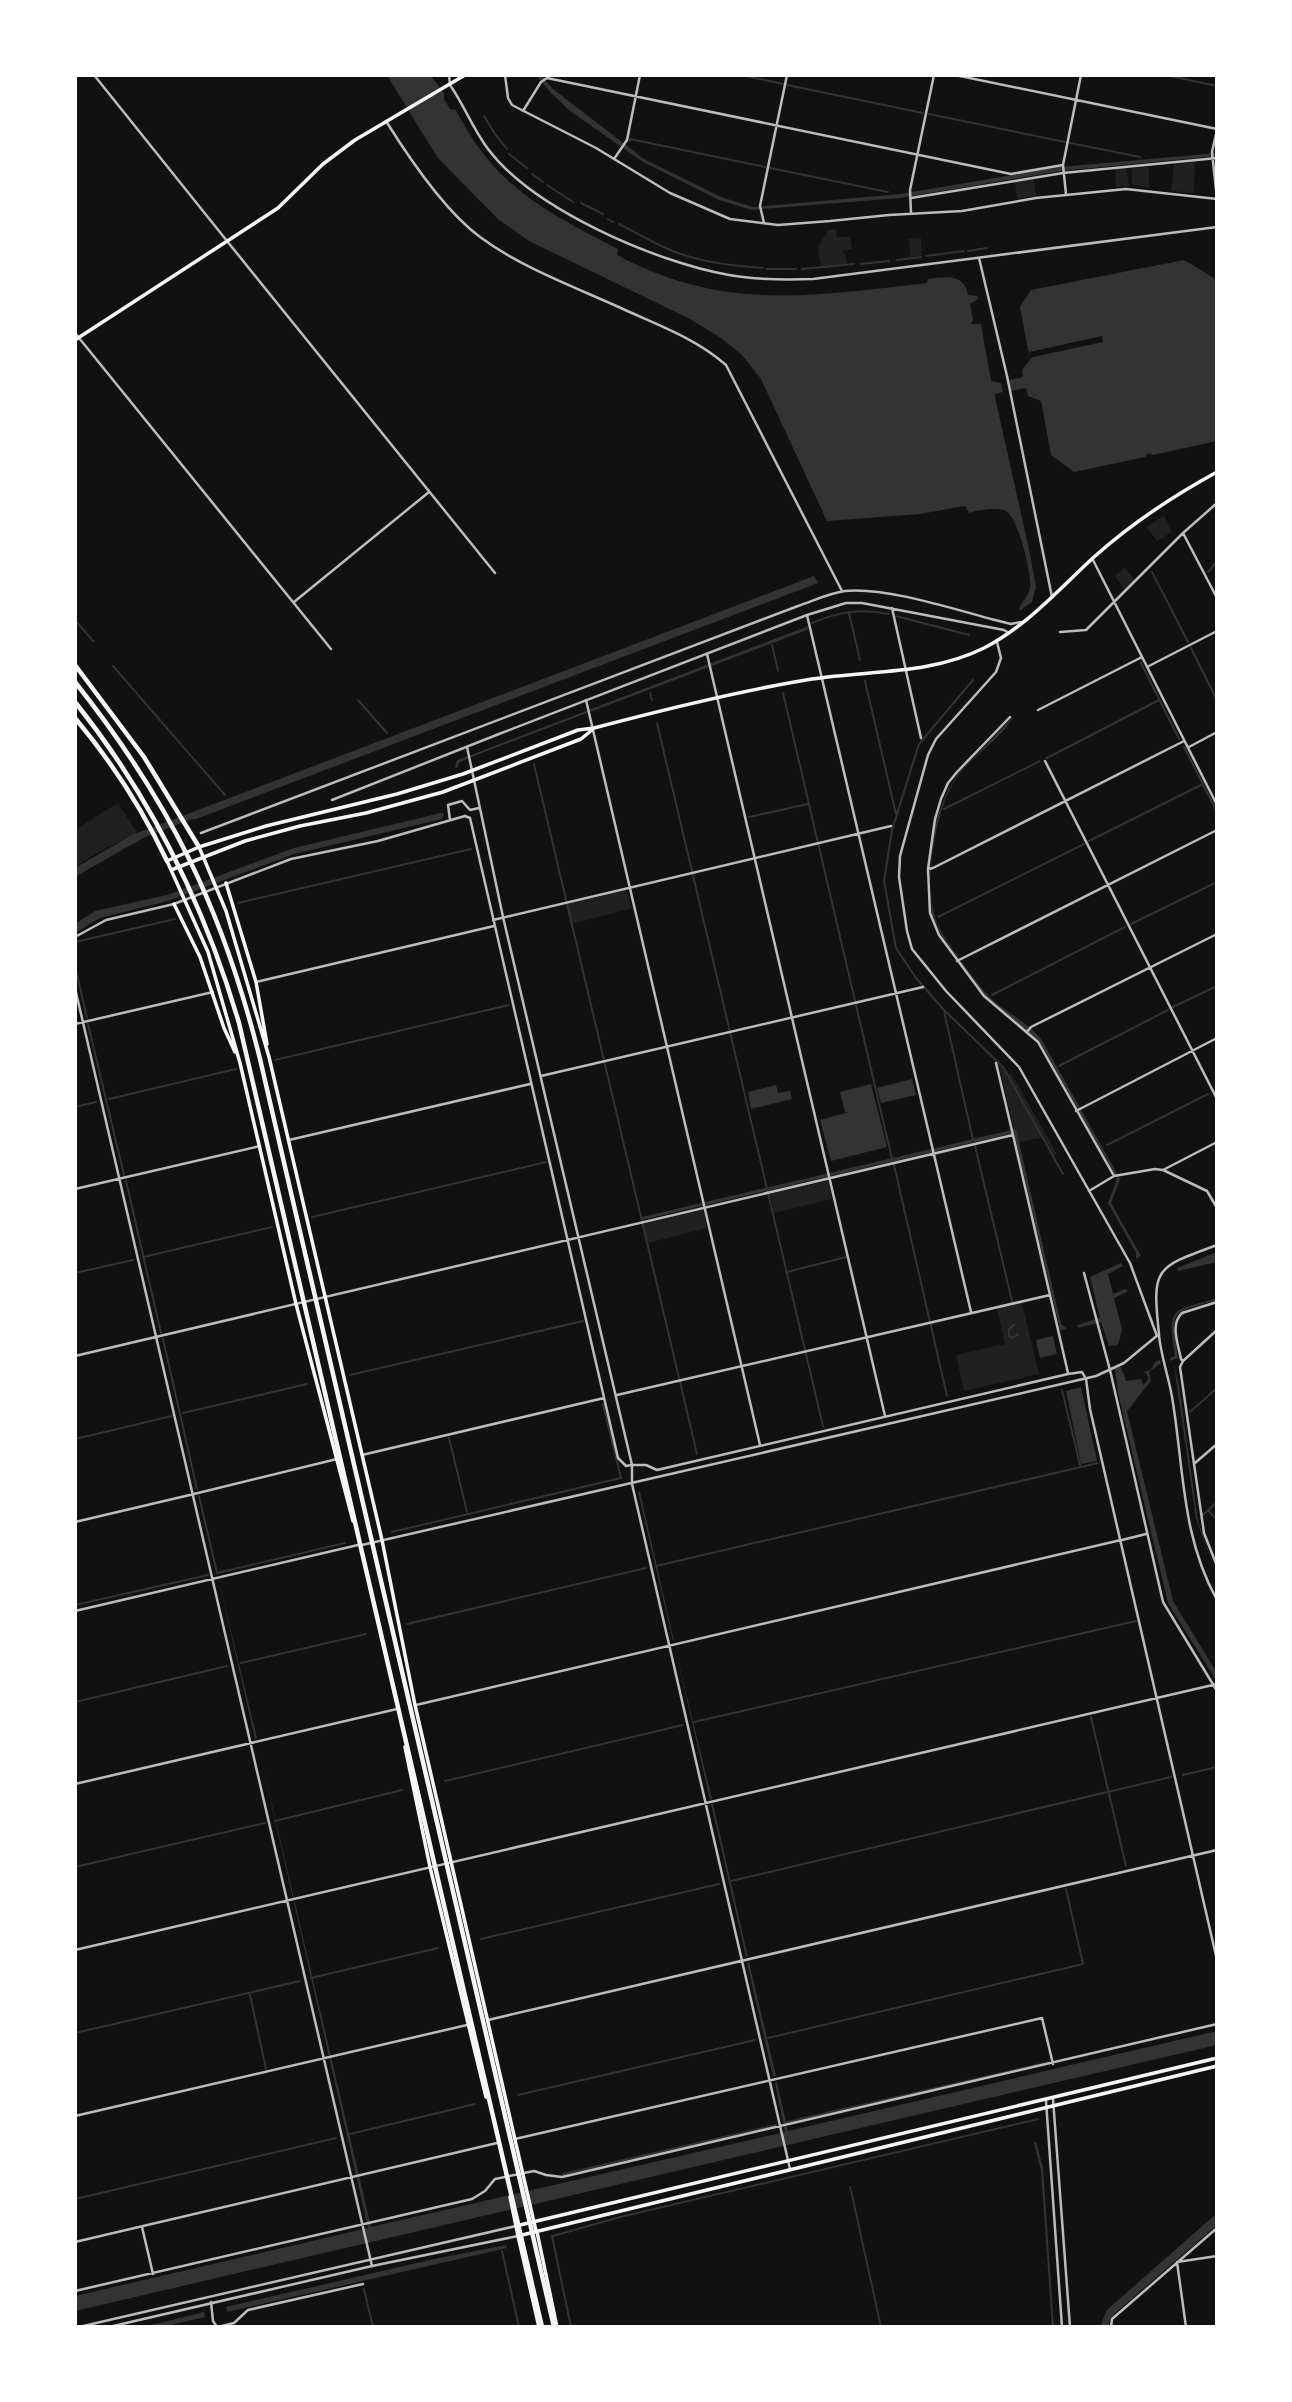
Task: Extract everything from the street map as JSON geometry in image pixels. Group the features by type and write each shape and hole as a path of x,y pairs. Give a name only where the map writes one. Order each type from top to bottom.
{"highway":[{"path":"75,665 144,757 199,847"},
{"path":"75,682 130,755 172,823 208,898 238,978 260,1059 556,2327"},
{"path":"75,702 141,793 178,861 213,942 239,1023 540,2327"},
{"path":"75,718 117,776 167,860"}],"main road":[{"path":"76,337 278,208 323,164 355,140 465,75"},
{"path":"540,2327 430,1867 397,1709 338,1459 296,1304 240,1063 208,953 167,860 266,826 383,798 472,771 578,730 594,729 718,696 823,677 944,664 1008,634 1126,529 1217,472"},
{"path":"171,870 245,841 415,801 581,739 594,729"},
{"path":"199,847 236,942 269,1057 382,1540 415,1705 535,2222 556,2327"},
{"path":"226,883 256,982 269,1057"},
{"path":"174,904 200,957 224,1028 240,1063"},
{"path":"516,2226 1217,2058"},
{"path":"518,2236 1217,2066"}],"street":[{"path":"94,75 495,573"},
{"path":"449,75 450,85 488,149 536,194 591,225 662,257 728,275 792,279 871,272 1216,227 1217,233"},
{"path":"505,75 509,101 523,111 614,159 670,194 730,219 785,225 962,211 1066,194 1126,189 1217,199 1214,157 1217,130 955,75"},
{"path":"614,159 625,144 640,75"},
{"path":"764,223 760,206 787,75"},
{"path":"911,214 910,190 934,75"},
{"path":"1066,194 1063,165 1082,75"},
{"path":"523,111 545,79 1010,174 1063,165"},
{"path":"386,121 444,201 479,236 523,263 675,333 726,365 842,591"},
{"path":"910,197 1063,172 1214,157"},
{"path":"979,258 1007,376 1052,597"},
{"path":"76,337 331,649"},
{"path":"294,602 429,492"},
{"path":"1060,632 1086,630 1183,533 1217,503"},
{"path":"1183,533 1217,598"},
{"path":"1093,558 1217,805"},
{"path":"201,833 842,591 891,594 1011,624 1025,621"},
{"path":"332,800 807,615 846,603 892,608 1004,630 1008,634"},
{"path":"892,608 921,738"},
{"path":"807,615 971,1312"},
{"path":"1147,667 1217,631"},
{"path":"997,641 1001,658 996,672 936,739 928,755 900,856 901,902 912,948 946,991 1020,1067 1130,1263 1158,1335"},
{"path":"707,654 885,1416"},
{"path":"1038,710 1142,657"},
{"path":"586,701 760,1445"},
{"path":"1010,717 948,783 935,819 930,869 930,914 939,935 984,996 1029,1030 1038,1042 1116,1176"},
{"path":"1187,747 1217,732"},
{"path":"930,869 1184,741"},
{"path":"468,749 503,917 632,1465 632,1484 770,2081 783,2127 790,2169"},
{"path":"1045,761 1217,1099"},
{"path":"450,820 448,806 455,802 462,801 470,810 480,808"},
{"path":"75,937 106,920 174,904 291,859 378,841 465,816 470,818 618,1458 626,1466 646,1465 657,1469 1082,1372 1086,1379 1090,1409 1217,1960"},
{"path":"492,920 891,826"},
{"path":"959,960 1217,830"},
{"path":"256,982 494,926"},
{"path":"1029,1030 1217,934"},
{"path":"541,1076 923,987"},
{"path":"75,988 251,1742 356,2177 372,2266"},
{"path":"75,1024 213,992"},
{"path":"1078,1110 1217,1038"},
{"path":"996,1063 1068,1374"},
{"path":"289,1140 530,1084"},
{"path":"75,1356 568,1241 705,1205 1013,1133"},
{"path":"1163,1170 1217,1142"},
{"path":"75,1189 260,1146"},
{"path":"1089,1191 1116,1176 1163,1170 1207,1191 1217,1208"},
{"path":"1217,1245 1172,1263 1160,1275 1154,1293 1158,1335 1173,1402 1190,1531 1200,1564 1217,1600"},
{"path":"1084,1273 1112,1369 1146,1534 1164,1606 1217,1691"},
{"path":"615,1395 1050,1294"},
{"path":"1183,1361 1175,1325 1178,1316 1217,1302"},
{"path":"1216,1563 1204,1533 1180,1367 1183,1361 1217,1330"},
{"path":"75,1611 1086,1379 1124,1363 1158,1335"},
{"path":"362,1455 604,1398"},
{"path":"1194,1464 1217,1444"},
{"path":"75,1522 338,1459"},
{"path":"415,1705 1146,1534"},
{"path":"75,1950 1215,1684"},
{"path":"75,1784 397,1709"},
{"path":"488,2020 1217,1850"},
{"path":"515,2139 1042,2018 1053,2064"},
{"path":"75,2116 469,2024"},
{"path":"75,2291 472,2199 485,2191 495,2179 534,2171 562,2177 1217,2024"},
{"path":"1053,2099 1070,2327"},
{"path":"1046,2101 1062,2327"},
{"path":"75,2242 497,2143"},
{"path":"79,2327 516,2226"},
{"path":"142,2227 153,2274"},
{"path":"1111,2327 1112,2319 1217,2228"},
{"path":"109,2327 372,2266 518,2236"},
{"path":"1177,2262 1217,2256"},
{"path":"1177,2262 1186,2327"},
{"path":"211,2302 213,2321 218,2327 234,2323 248,2310 363,2284"}],"shaded area":[{"path":"387,75 430,75 444,93 444,99 450,109 456,110 487,159 505,178 545,209 618,249 617,255 656,273 694,285 769,295 845,292 927,283 928,279 941,278 953,278 963,283 968,295 978,296 978,299 970,304 973,320 971,324 981,324 991,381 1001,383 1003,392 995,394 995,397 1036,587 1032,602 1019,611 1029,591 1029,570 1019,534 1006,511 988,509 969,513 965,506 920,514 827,521 761,379 742,355 690,319 529,241 498,219 437,157"},
{"path":"536,75 541,75 553,89 644,159 721,197 753,207 900,194 1060,167 1217,153 1217,156 1061,171 900,198 751,210 719,200 643,162 570,111"},
{"path":"1195,162 1194,193 1171,191 1174,164"},
{"path":"1149,167 1149,188 1132,184 1132,168"},
{"path":"1126,168 1129,186 1116,187 1115,169"},
{"path":"1034,179 1036,196 1017,199 1015,182"},
{"path":"836,229 837,237 850,237 852,249 843,250 847,264 821,266 818,247 828,230"},
{"path":"921,238 922,255 910,257 909,239"},
{"path":"1184,260 1214,278 1217,291 1217,441 1153,455 1148,453 1145,457 1074,472 1051,455 1041,401 1028,396 1026,388 1011,391 1009,380 1023,377 1022,370 1030,360 1020,307 1031,290"},
{"path":"1164,515 1172,532 1157,541 1146,527"},
{"path":"1125,568 1135,580 1125,591 1115,576"},
{"path":"814,576 818,583 143,838 75,877 75,868 132,835"},
{"path":"812,623 807,630 479,754 455,767 457,760"},
{"path":"1014,716 957,777 951,787 935,835 931,889 930,870 936,819 948,790 958,774"},
{"path":"118,803 137,833 75,867 75,830"},
{"path":"444,814 442,819 294,854 168,901 100,918 75,933 75,924 95,911 167,895 294,848"},
{"path":"626,890 632,908 572,924 567,904"},
{"path":"931,892 937,923 946,939 986,993 1030,1028 1043,1042 1120,1179 1111,1203 1141,1256 1136,1259 1136,1253 1108,1203 1117,1179 1040,1043 985,995 942,936 932,914"},
{"path":"998,1061 1008,1074 1011,1073 1057,1154 1053,1157 1042,1138 1019,1142"},
{"path":"912,1079 916,1095 881,1103 877,1088"},
{"path":"871,1084 887,1147 831,1161 820,1120 849,1112 845,1112 840,1092"},
{"path":"776,1085 778,1093 790,1091 792,1099 751,1109 748,1092"},
{"path":"1016,1129 1061,1324 1067,1329 1060,1330 1014,1133 642,1220 642,1217"},
{"path":"828,1181 832,1199 774,1213 770,1194"},
{"path":"703,1210 707,1228 648,1243 643,1224"},
{"path":"1217,1252 1217,1262 1178,1271 1177,1268"},
{"path":"1121,1263 1123,1266 1108,1274 1113,1294 1125,1289 1129,1291 1114,1298 1122,1330 1118,1345 1109,1346 1101,1322 1078,1328 1077,1325 1100,1318 1090,1277"},
{"path":"1217,1298 1182,1311 1177,1316 1174,1330 1178,1358 1170,1361 1170,1358 1175,1356 1172,1327 1176,1313"},
{"path":"1022,1303 1039,1374 964,1391 956,1355 1005,1344 997,1308"},
{"path":"1053,1336 1057,1354 1040,1358 1036,1340"},
{"path":"1160,1360 1161,1363 1149,1372 1151,1381 1127,1411 1173,1601 1217,1673 1217,1682 1168,1603 1118,1393 1115,1368 1121,1367 1126,1381 1141,1379 1143,1385 1148,1380 1147,1374 1143,1372 1151,1370 1155,1362"},
{"path":"1174,1365 1198,1521 1217,1575 1196,1519"},
{"path":"1081,1387 1097,1461 1081,1464 1066,1391"},
{"path":"640,1492 674,1641 673,1641"},
{"path":"220,1586 257,1738 255,1739"},
{"path":"675,1648 712,1799 710,1800"},
{"path":"258,1745 371,2227 785,2132 775,2083 777,2082 788,2131 1217,2031 1217,2045 75,2311 75,2296 368,2228"},
{"path":"713,1804 748,1957 746,1957"},
{"path":"749,1962 776,2076 773,2076 747,1963"},
{"path":"1036,2142 1043,2168 1054,2327 1041,2170 1034,2143"},
{"path":"851,2186 882,2327 880,2327"},
{"path":"1217,2213 1217,2225 1114,2314 1109,2321 1109,2327 1100,2327 1107,2310"},
{"path":"506,2245 507,2248 227,2312 226,2307"},
{"path":"204,2312 205,2317 162,2327 143,2327"}],"pier":[{"path":"1102,336 1103,342 1033,357 1030,360 1029,352"}],"waterway":[{"path":"741,75 783,84"},
{"path":"1165,75 1217,86"},
{"path":"787,85 923,113"},
{"path":"929,114 1065,142"},
{"path":"484,116 507,149"},
{"path":"630,141 765,167"},
{"path":"1070,143 1140,157"},
{"path":"509,154 527,168"},
{"path":"770,168 888,192"},
{"path":"532,174 543,182"},
{"path":"547,185 573,202"},
{"path":"581,203 603,214"},
{"path":"608,219 613,222"},
{"path":"619,224 691,257 727,265 763,268"},
{"path":"968,251 987,248"},
{"path":"926,256 964,251"},
{"path":"897,260 921,257"},
{"path":"861,264 889,261"},
{"path":"802,269 854,264"},
{"path":"767,269 796,269"},
{"path":"1208,572 1217,561"},
{"path":"1152,572 1188,642"},
{"path":"812,623 850,612 889,614"},
{"path":"849,613 860,660"},
{"path":"896,616 969,635"},
{"path":"75,620 93,641"},
{"path":"772,645 778,671"},
{"path":"1191,648 1217,700"},
{"path":"1141,663 1179,739"},
{"path":"113,666 225,795"},
{"path":"973,680 919,744 892,830 884,881 896,948 916,978 943,1009 1003,1067 1063,1174"},
{"path":"865,681 896,814"},
{"path":"650,693 652,700"},
{"path":"783,693 892,1159"},
{"path":"358,700 387,733"},
{"path":"1047,758 1159,700"},
{"path":"657,723 823,1426"},
{"path":"1184,747 1217,812"},
{"path":"944,809 1040,761"},
{"path":"534,764 697,1454"},
{"path":"1089,841 1203,784"},
{"path":"749,817 808,804"},
{"path":"938,917 1084,844"},
{"path":"238,903 471,849"},
{"path":"1131,924 1217,882"},
{"path":"75,942 175,919"},
{"path":"992,995 1125,927"},
{"path":"75,966 87,1018"},
{"path":"1173,1007 1217,986"},
{"path":"275,1060 509,1005"},
{"path":"1059,1066 1168,1010"},
{"path":"944,1011 973,1140"},
{"path":"88,1024 124,1175"},
{"path":"109,1099 236,1069"},
{"path":"1107,1145 1208,1094"},
{"path":"75,1107 96,1102"},
{"path":"975,1146 1012,1301"},
{"path":"312,1217 546,1162"},
{"path":"894,1165 947,1396"},
{"path":"126,1181 161,1333"},
{"path":"143,1257 272,1227"},
{"path":"787,1272 846,1257"},
{"path":"75,1273 133,1260"},
{"path":"350,1375 583,1321"},
{"path":"1014,1325 1009,1329 1009,1336 1013,1338 1018,1334"},
{"path":"163,1339 197,1489"},
{"path":"183,1413 307,1384"},
{"path":"1190,1412 1217,1388"},
{"path":"1062,1390 1080,1465"},
{"path":"392,1532 621,1478 603,1404"},
{"path":"75,1439 172,1416"},
{"path":"449,1438 467,1512"},
{"path":"656,1566 1098,1463"},
{"path":"199,1496 217,1573 345,1543"},
{"path":"1203,1515 1217,1502"},
{"path":"1208,1510 1217,1520"},
{"path":"407,1624 646,1568"},
{"path":"75,1605 208,1575"},
{"path":"694,1722 1136,1621"},
{"path":"241,1663 366,1634"},
{"path":"75,1702 227,1666"},
{"path":"1091,1717 1126,1866"},
{"path":"445,1781 683,1725"},
{"path":"1183,1775 1217,1767"},
{"path":"731,1881 1171,1777"},
{"path":"275,1821 402,1790"},
{"path":"75,1867 265,1823"},
{"path":"481,1939 719,1884"},
{"path":"768,2038 1083,1964 1066,1889"},
{"path":"311,1978 438,1948"},
{"path":"75,2033 300,1981"},
{"path":"250,1995 266,2069"},
{"path":"518,2095 755,2040"},
{"path":"787,2122 1050,2062"},
{"path":"350,2134 475,2104"},
{"path":"553,2236 620,2217 1038,2119"},
{"path":"563,2174 776,2125"},
{"path":"75,2199 336,2138"},
{"path":"552,2236 571,2327"},
{"path":"502,2251 519,2327"},
{"path":"364,2289 373,2327"}]}
